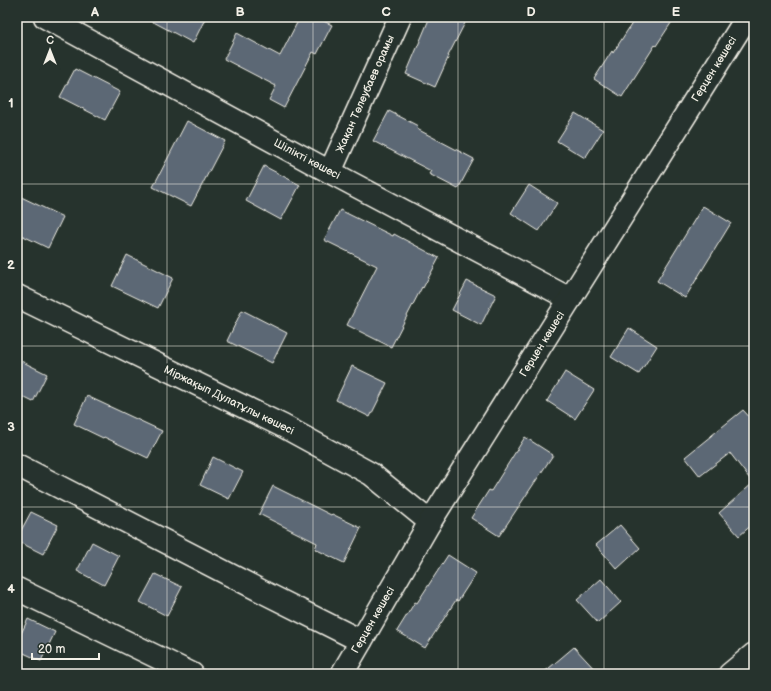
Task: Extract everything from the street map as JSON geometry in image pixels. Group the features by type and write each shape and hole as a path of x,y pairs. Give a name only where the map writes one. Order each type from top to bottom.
{"street":[{"name":"Шілікті көшесі","path":"45,17 330,172 570,299"},
{"name":"Жақан Төлеубаев орамы","path":"330,172 400,17"},
{"name":"Герцен көшесі","path":"342,674 430,522 747,17"},
{"name":"Міржақып Дулатұлы көшесі","path":"17,296 283,426 364,470 430,522"},
{"path":"17,465 361,641"},
{"path":"17,589 192,674"},
{"path":"730,674 754,654"}],"building":[{"path":"144,17 206,17 193,43"},
{"path":"300,17 315,17 332,25 317,54 313,52 284,108 269,100 276,86 224,59 237,33 280,56"},
{"path":"430,17 468,17 448,56 435,87 406,74"},
{"path":"636,17 675,17 656,46 655,45 622,97 594,79"},
{"path":"75,69 120,92 105,120 60,97"},
{"path":"389,111 418,126 417,129 474,159 458,189 429,174 431,171 373,141"},
{"path":"575,113 603,130 585,158 557,141"},
{"path":"187,121 225,141 191,206 153,187"},
{"path":"264,166 300,185 281,220 246,201"},
{"path":"529,185 557,203 539,231 511,213"},
{"path":"17,195 63,217 48,248 17,233"},
{"path":"703,206 731,223 685,298 657,281"},
{"path":"340,210 393,236 394,234 439,258 391,347 347,325 377,266 324,240"},
{"path":"127,255 173,278 158,308 112,286"},
{"path":"467,281 496,295 481,325 452,310"},
{"path":"242,310 287,333 272,363 227,341"},
{"path":"629,328 657,346 639,374 611,357"},
{"path":"17,359 47,374 33,402 17,394"},
{"path":"352,366 387,383 370,417 336,400"},
{"path":"565,372 594,390 575,419 547,401"},
{"path":"87,396 162,431 148,458 74,424"},
{"path":"743,410 754,422 754,523 739,536 719,513 753,483 730,453 700,476 685,457"},
{"path":"525,437 553,455 499,536 471,518 489,490 491,491"},
{"path":"213,457 243,472 229,499 200,485"},
{"path":"273,486 361,528 344,563 315,549 317,543 259,514"},
{"path":"31,512 58,525 43,554 17,541 17,538"},
{"path":"620,525 640,548 617,569 596,545"},
{"path":"92,542 119,556 104,585 77,571"},
{"path":"448,555 476,573 458,601 456,600 425,648 397,631 415,602 417,603"},
{"path":"155,574 182,587 167,616 140,602"},
{"path":"601,579 621,602 598,623 577,600"},
{"path":"28,619 55,632 41,661 17,650 17,642"},
{"path":"574,647 599,674 542,674"}]}
